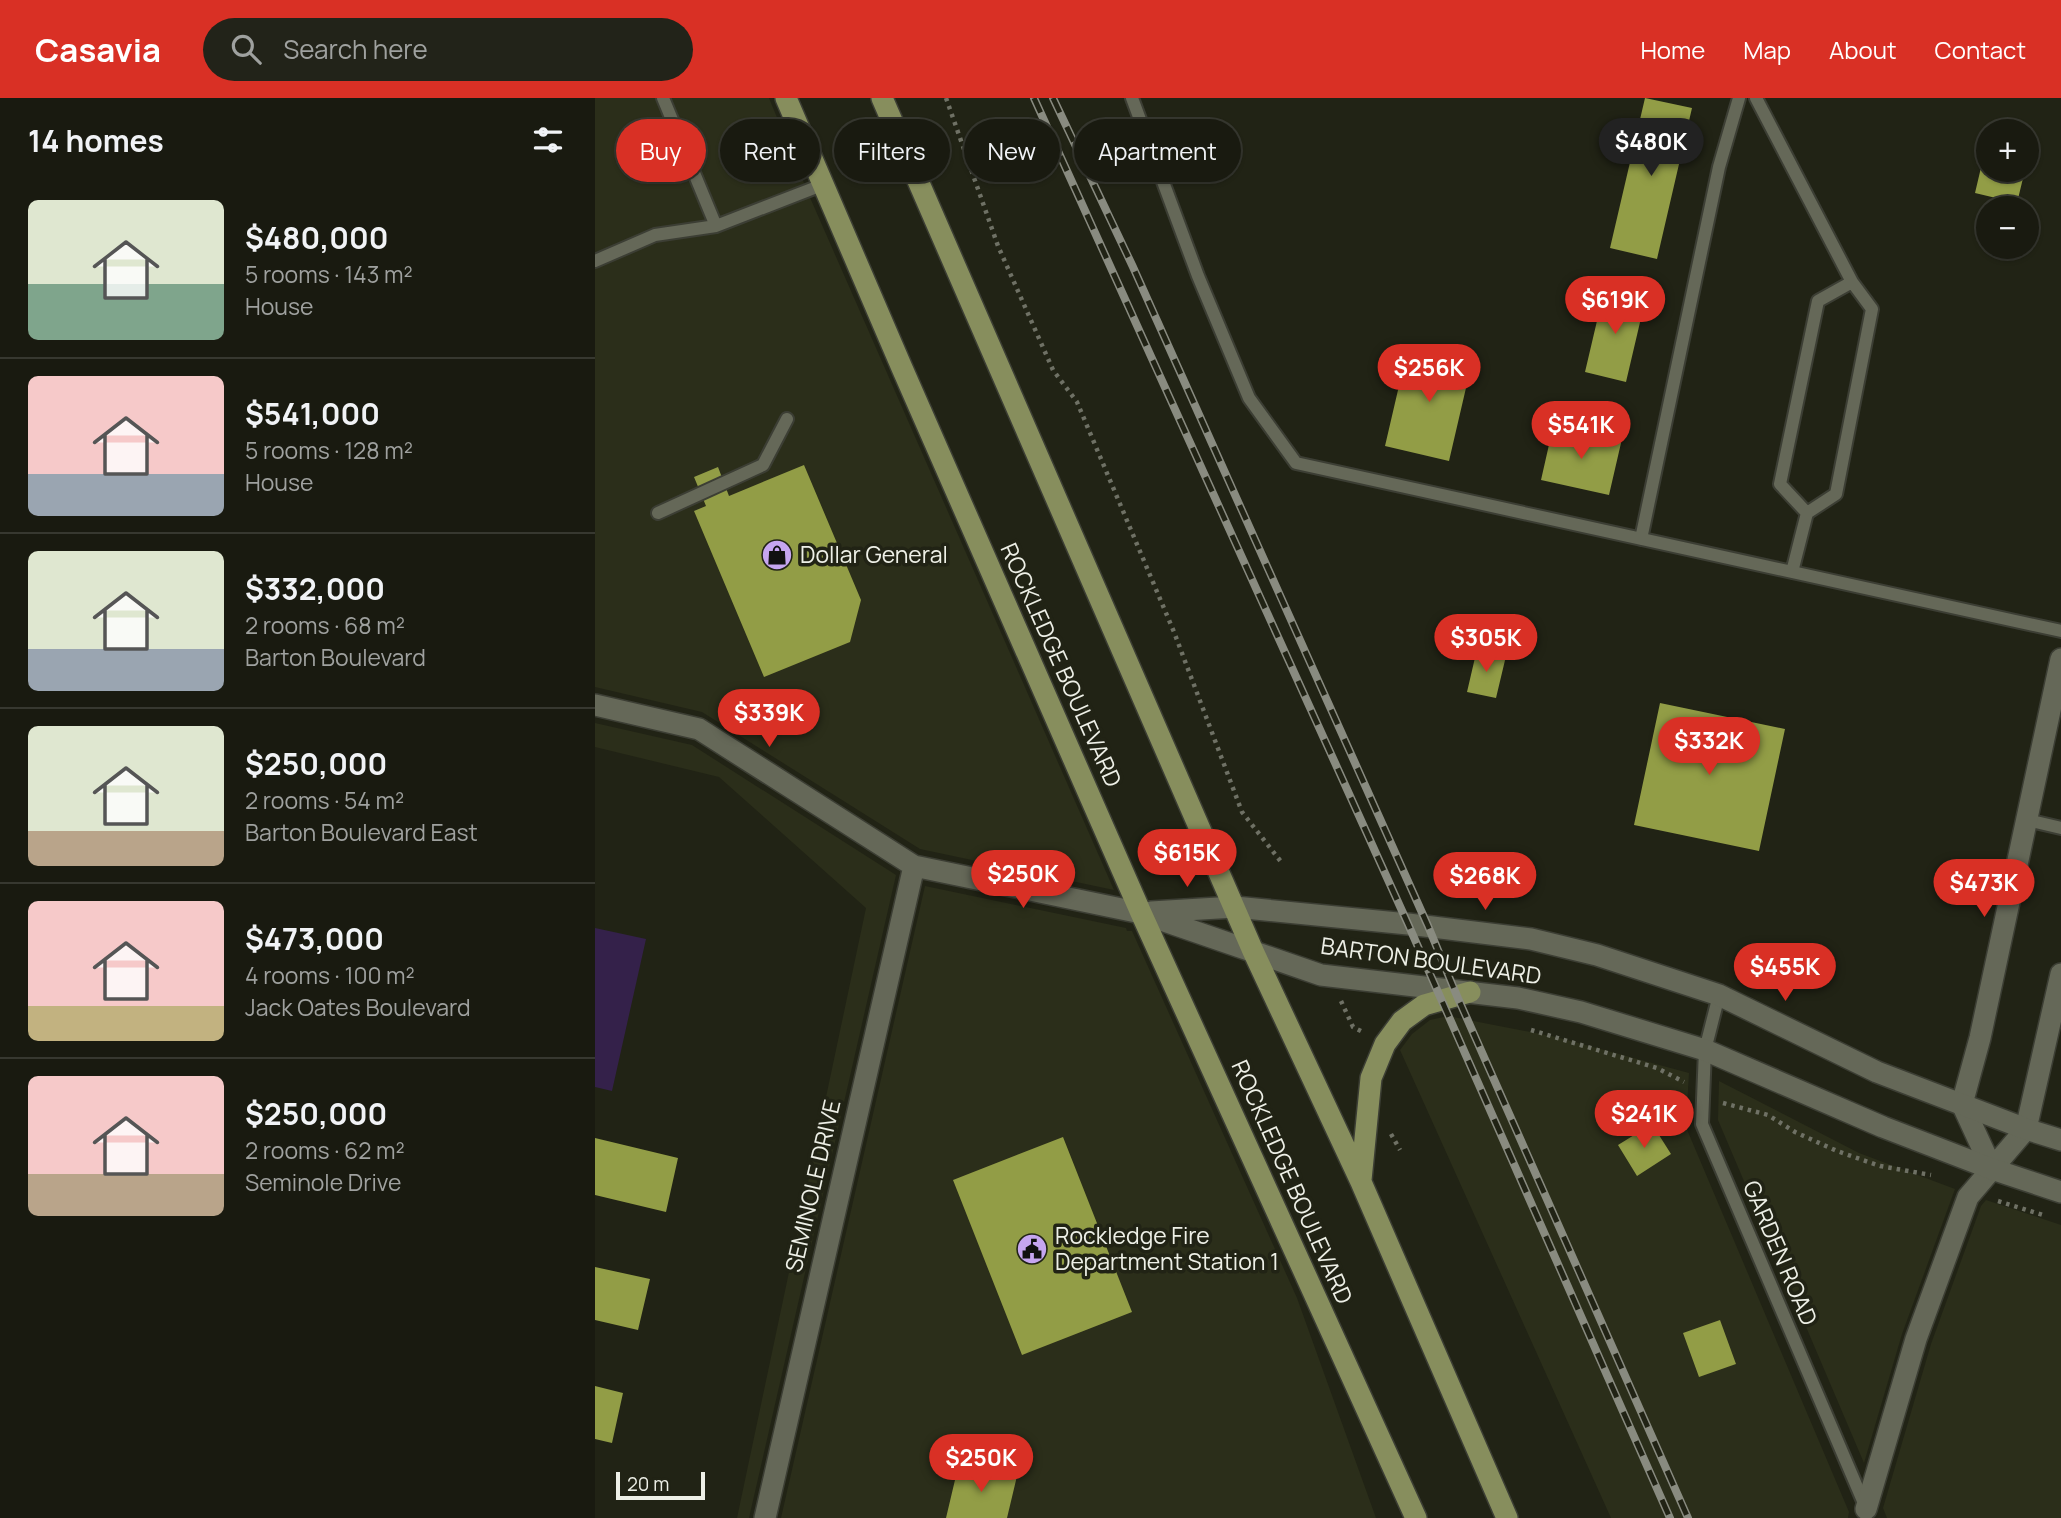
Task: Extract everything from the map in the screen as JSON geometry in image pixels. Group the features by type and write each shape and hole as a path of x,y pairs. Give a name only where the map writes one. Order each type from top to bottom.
{"main road":[{"name":"ROCKLEDGE BOULEVARD","path":"786,98 1142,913 1416,1518"},
{"path":"881,98 1253,951 1361,1182 1507,1518"},
{"path":"1361,1182 1371,1078 1385,1044 1402,1021 1424,1005 1471,992"}],"street":[{"path":"1992,1169 1962,1104 1980,1038 2061,659"},
{"path":"605,707 699,729 914,866 1142,913"},
{"name":"SEMINOLE DRIVE","path":"765,1518 914,866"},
{"name":"BARTON BOULEVARD","path":"1142,913 1235,907 1531,939 1597,955 1719,995 1877,1072 2061,1140"},
{"name":"BARTON BOULEVARD","path":"1142,913 1321,975 1518,998 1581,1012 1705,1050 1883,1127 2061,1192"},
{"path":"1868,1514 1916,1339 1968,1197 2026,1129 2061,974"}],"lane":[{"path":"663,98 716,226"},
{"path":"1132,98 1198,276 1249,398 1296,463 2061,631"},
{"path":"1641,539 1719,167 1739,98"},
{"path":"1756,98 1852,282 1873,309 1836,494 1807,513 1793,572"},
{"path":"595,261 655,235 716,226 822,185"},
{"path":"1807,513 1780,484 1818,301 1852,282"},
{"path":"658,513 763,465 787,419"},
{"path":"595,719 605,707"},
{"path":"2027,820 2061,828"},
{"name":"GARDEN ROAD","path":"1719,995 1705,1050 1702,1124 1868,1514"}],"path":[{"path":"946,98 998,246 1053,370 1077,402 1174,632 1242,812 1282,863"},
{"path":"1339,997 1353,1027 1369,1035"}],"shaded area":[{"path":"595,98 769,98 778,119 720,119 720,182 803,182 1114,890 920,849 702,712 595,687"},
{"path":"595,723 692,745 896,875 749,1518 737,1518 866,908 719,777 595,747"},
{"path":"925,886 1132,931 1297,1298 1376,1518 781,1518"},
{"path":"595,928 646,939 612,1091 595,1087"},
{"path":"1448,1016 1556,1037 1689,1073 1686,1124 1688,1132 1849,1512 1848,1518 1611,1518 1400,1050 1412,1034 1430,1020"},
{"path":"1719,1081 1859,1153 1955,1189 1902,1334 1864,1463 1718,1120"},
{"path":"1986,1200 2061,1225 2061,1518 1887,1518 1883,1508 1931,1344 1981,1206"}],"building":[{"path":"1645,98 1692,108 1657,259 1610,248"},
{"path":"1978,182 2022,182 2019,196 1988,196 1975,193"},
{"path":"1604,291 1645,301 1626,382 1585,372"},
{"path":"1408,347 1472,362 1449,461 1385,446"},
{"path":"1553,427 1621,443 1609,495 1541,480"},
{"name":"Dollar General","path":"804,465 861,600 850,642 764,677 694,511 706,506 694,477 718,467 729,496"},
{"path":"1477,649 1506,656 1496,698 1467,692"},
{"path":"1660,703 1785,729 1759,851 1634,825"},
{"path":"1652,1124 1671,1154 1637,1176 1618,1145"},
{"path":"1063,1137 1132,1312 1022,1355 953,1180"},
{"path":"595,1138 678,1158 666,1212 595,1195"},
{"path":"595,1267 650,1279 638,1330 595,1320"},
{"path":"1720,1320 1736,1364 1699,1377 1683,1333"},
{"path":"595,1386 623,1393 612,1443 595,1439"},
{"path":"959,1463 1017,1476 1007,1518 946,1518"}],"railway":[{"path":"1034,98 1408,924 1670,1518"},
{"path":"1053,98 1133,267 1428,926 1688,1518"}],"place":[{"name":"Dollar General","path":"777,555"},
{"name":"Rockledge Fire Department Station 1","path":"1032,1249"}]}
